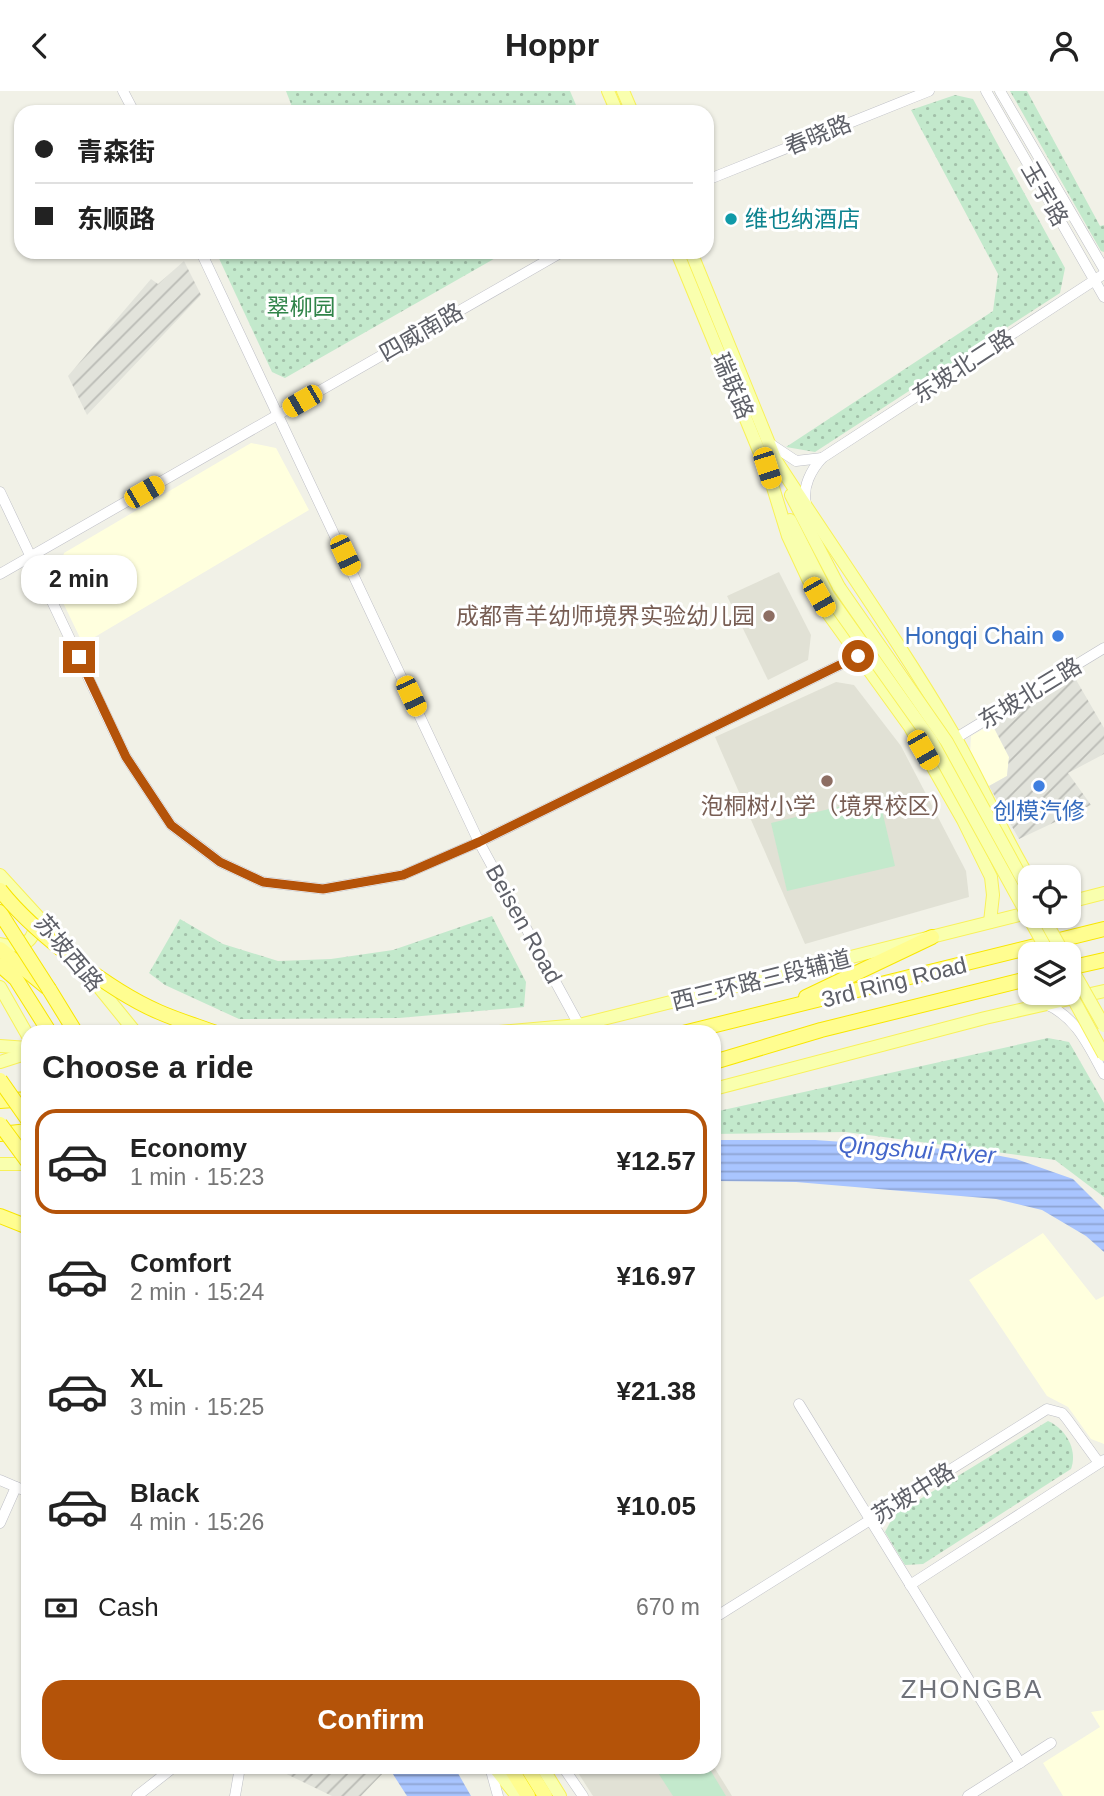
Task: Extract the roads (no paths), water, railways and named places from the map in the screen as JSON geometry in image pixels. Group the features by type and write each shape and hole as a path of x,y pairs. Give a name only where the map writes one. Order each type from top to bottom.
{"highway":[{"path":"0,890 15,908 103,979 158,1012 194,1025"},
{"path":"0,912 71,1025"},
{"name":"3rd Ring Road","path":"719,1025 1104,929"},
{"path":"777,1011 932,937"},
{"path":"0,947 49,989"},
{"path":"1081,964 1104,960"},
{"path":"0,965 16,979 45,1025"},
{"name":"3rd Ring Road","path":"721,1060 821,1030 1018,981"},
{"path":"0,1080 21,1110"},
{"path":"0,1098 21,1098"},
{"path":"0,1124 21,1153"},
{"path":"0,1133 21,1132"},
{"path":"0,1216 21,1224"},
{"path":"514,1774 528,1796"},
{"path":"534,1774 545,1796"}],"main road":[{"name":"瑞联路","path":"680,259 772,465 834,591"},
{"name":"瑞联路","path":"694,259 769,443 772,465"},
{"path":"772,465 807,509 909,661 956,738 1022,865"},
{"path":"772,465 789,536 810,583 858,656 910,727 963,820 991,877 993,895 990,922"},
{"path":"834,591 947,742 1018,871"},
{"path":"834,591 931,740 1042,942"},
{"name":"苏坡西路","path":"0,875 60,937 130,1025"},
{"path":"991,877 1018,876"},
{"path":"1081,899 1104,894"},
{"path":"0,947 21,946 29,942 36,930 34,911"},
{"name":"西三环路三段辅道","path":"579,1025 1018,915"},
{"path":"0,987 22,1025"},
{"path":"1081,987 1104,1026"},
{"path":"1081,996 1104,991"},
{"path":"721,1087 1041,1005"},
{"path":"1077,1005 1104,1055"},
{"path":"0,1046 21,1048"},
{"path":"0,1062 21,1055"},
{"path":"0,1164 21,1163"},
{"path":"498,1774 517,1796"},
{"path":"537,1774 560,1796"}],"street":[{"name":"春晓路","path":"714,177 929,91"},
{"name":"玉宇路","path":"986,91 1101,274"},
{"name":"玉宇路","path":"1000,91 1101,274 1104,297"},
{"name":"Beisen Road","path":"204,259 280,413 479,842 579,1025"},
{"name":"四威南路","path":"0,574 550,259"},
{"name":"东坡北二路","path":"822,457 1101,274"},
{"path":"769,443 796,461 822,457"},
{"path":"807,509 804,495 808,481 822,457"},
{"path":"0,492 126,757 171,825 220,862 263,882 323,889 403,875 479,842 858,656"},
{"name":"东坡北三路","path":"956,738 1104,648"},
{"path":"1047,1005 1065,1013 1083,1034 1104,1074"},
{"path":"799,1404 1020,1763"},
{"name":"苏坡中路","path":"721,1614 1047,1409 1062,1413 1101,1461"},
{"path":"910,1585 1101,1461"},
{"path":"0,1480 21,1489"},
{"path":"0,1523 16,1487"},
{"path":"968,1796 1051,1743"},
{"path":"137,1796 165,1774"},
{"path":"235,1796 239,1774"},
{"path":"493,1774 498,1796"},
{"path":"568,1774 583,1796"}],"water":[{"name":"Qingshui River","path":"721,1140 815,1140 974,1151 1016,1159 1073,1179 1104,1210 1104,1252 1086,1236 1042,1210 996,1199 796,1182 721,1181"},
{"path":"393,1774 458,1774 471,1796 407,1796"}],"place":[{"name":"维也纳酒店","path":"731,219"},
{"name":"成都青羊幼师境界实验幼儿园","path":"769,616"},
{"name":"Hongqi Chain","path":"1058,636"},
{"name":"泡桐树小学（境界校区）","path":"827,781"},
{"name":"创模汽修","path":"1039,786"}],"district":[{"name":"ZHONGBA","path":"972,1689"}],"park label":[{"name":"翠柳园","path":"301,307"}]}
